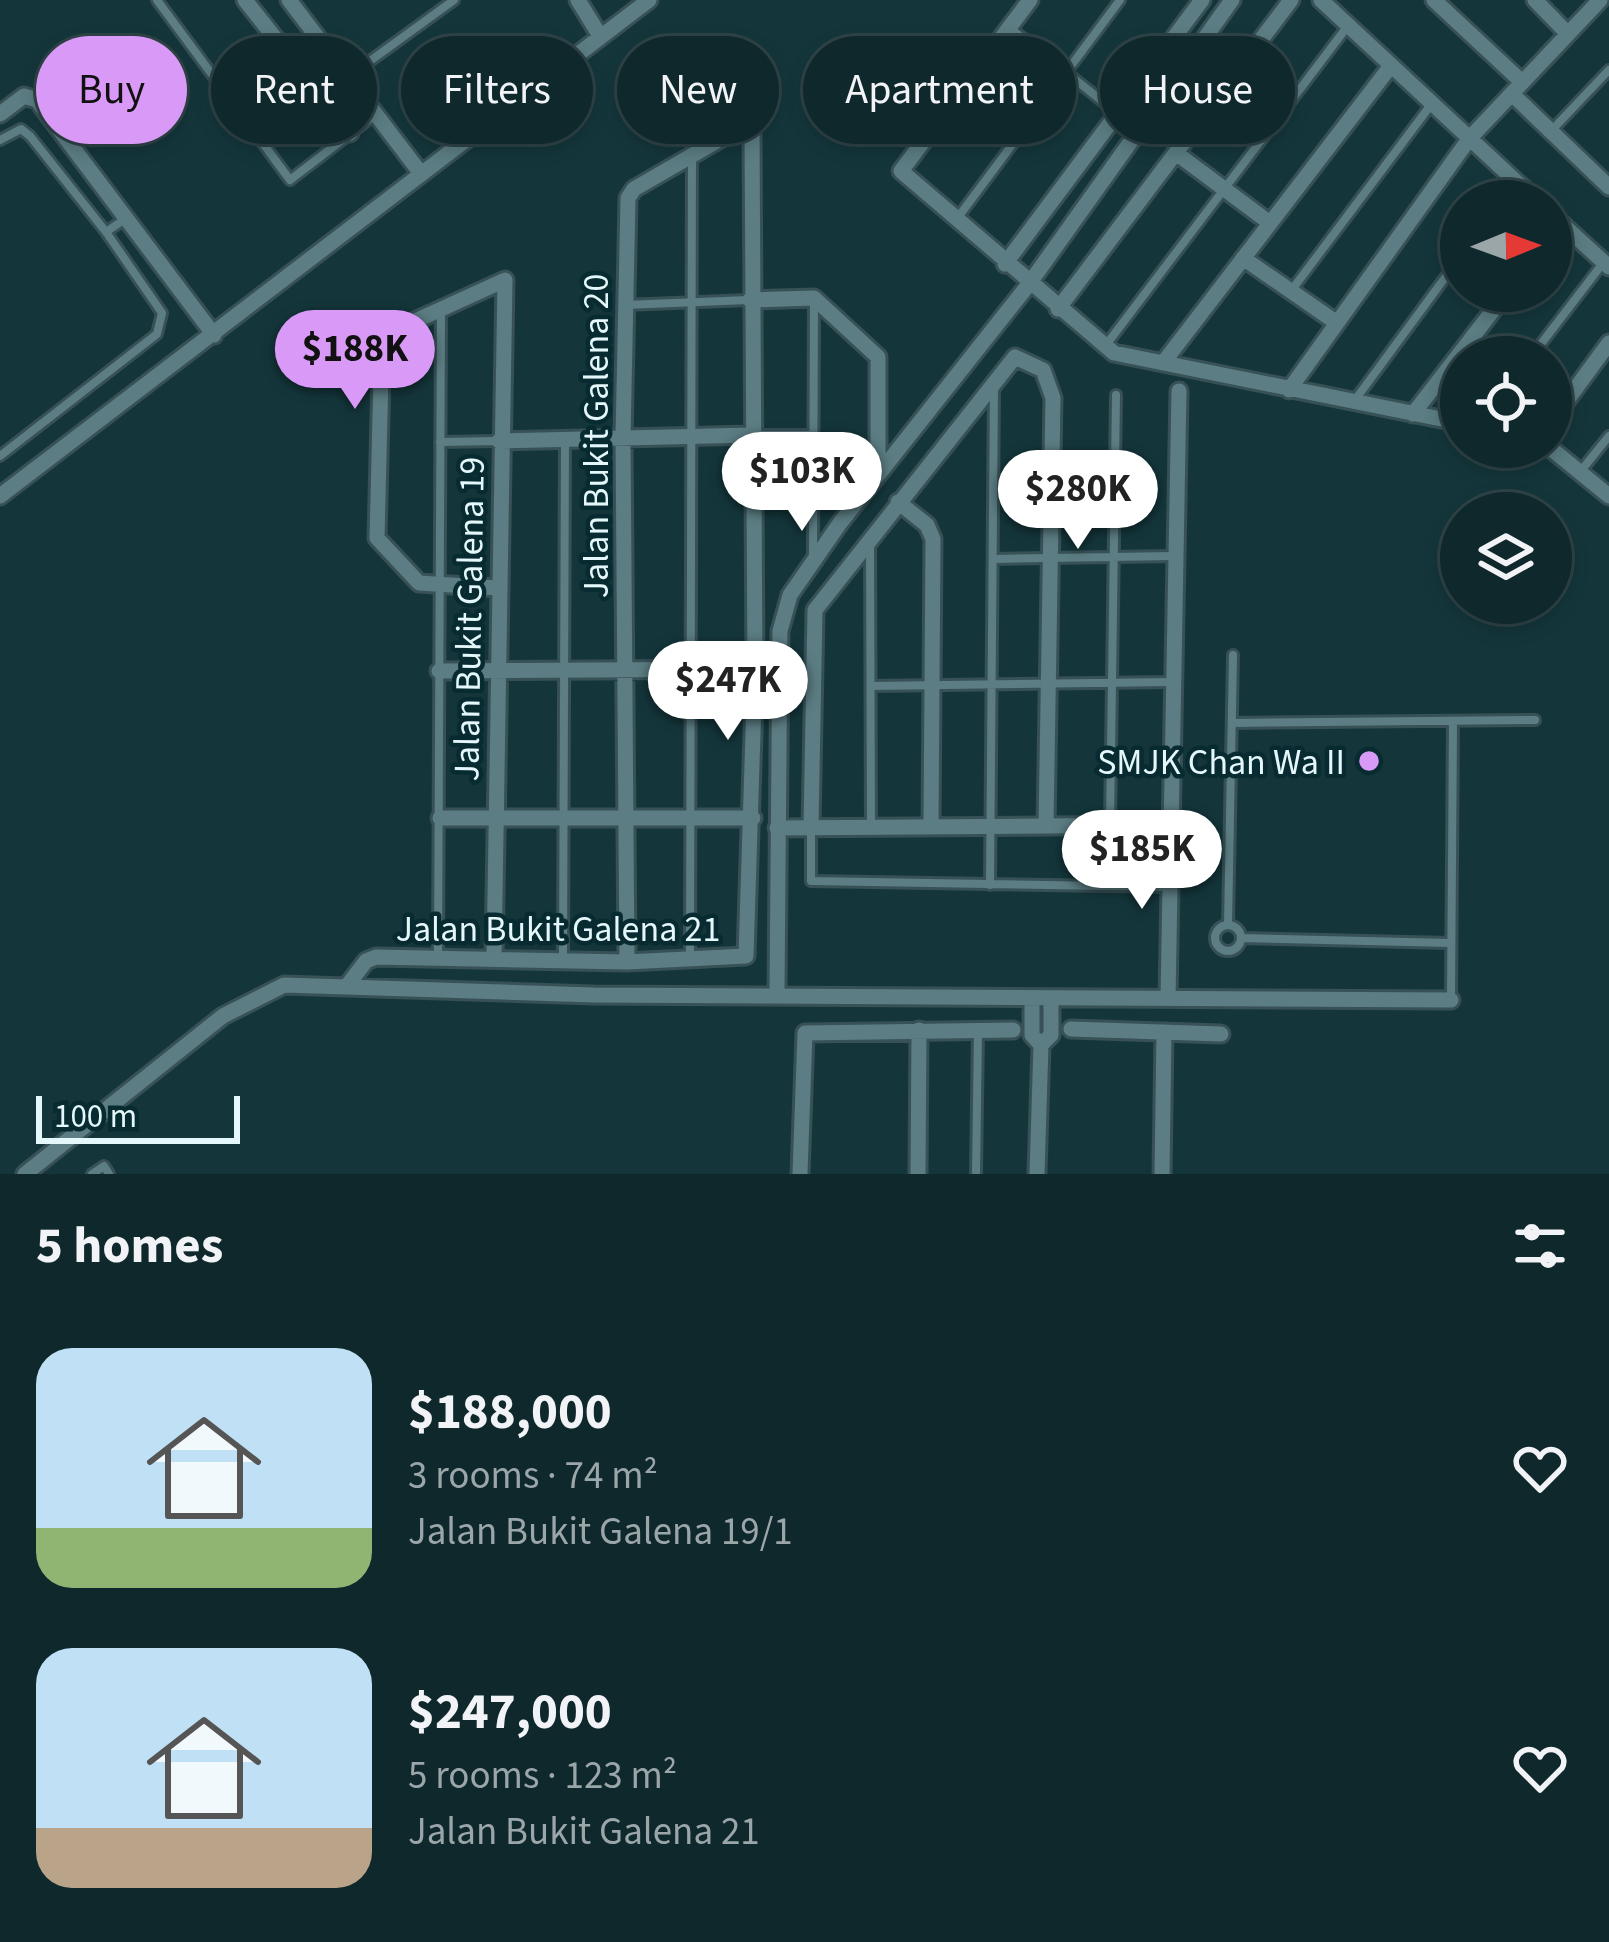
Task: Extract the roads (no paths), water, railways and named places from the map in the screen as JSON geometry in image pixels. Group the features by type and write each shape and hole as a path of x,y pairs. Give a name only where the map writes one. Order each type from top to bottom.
{"street":[{"path":"245,0 273,36"},
{"path":"578,0 600,36"},
{"path":"0,496 214,335 419,171 649,0"},
{"path":"1030,0 901,171 1114,353 1440,419"},
{"path":"1175,36 1202,0"},
{"path":"777,993 780,632 790,595 1029,284 1232,0"},
{"path":"1058,309 1292,0"},
{"path":"1321,0 1514,180"},
{"path":"1434,0 1551,131 1609,187"},
{"path":"1535,0 1568,34"},
{"path":"1288,390 1469,139 1600,0"},
{"path":"293,1 318,36"},
{"path":"1162,363 1390,67"},
{"path":"0,114 31,96 36,102"},
{"path":"377,115 419,171"},
{"name":"Jalan Bukit Galena 21","path":"347,986 370,958 627,962 746,956 755,669 752,129 743,124 692,153"},
{"path":"1005,264 1100,138"},
{"path":"70,144 214,335"},
{"name":"Jalan Bukit Galena 20","path":"627,962 623,305 628,198 692,153"},
{"path":"1176,153 1270,223"},
{"path":"1595,173 1609,158"},
{"path":"1572,238 1606,265"},
{"path":"1243,258 1337,323"},
{"name":"Jalan Bukit Galena 19","path":"441,309 506,280 499,441 494,958"},
{"path":"750,299 814,298 878,357 878,475"},
{"path":"441,309 382,336 377,538 419,583 437,588 498,588"},
{"path":"1413,414 1492,312"},
{"path":"1572,393 1609,343"},
{"path":"811,828 815,610 1009,360 1032,361 1051,383 1046,826"},
{"path":"1168,998 1167,825 1179,391"},
{"path":"499,441 752,435"},
{"path":"1572,465 1609,496"},
{"path":"898,502 932,534 931,827"},
{"path":"439,671 780,669"},
{"path":"440,818 753,818"},
{"path":"777,828 1167,825"},
{"path":"25,1174 223,1016 262,992 284,985 593,994 1450,1000"},
{"path":"1033,998 1032,1035 1040,1045 1037,1174"},
{"path":"1040,1045 1051,1035 1051,998"},
{"path":"1071,1029 1221,1034"},
{"path":"918,1174 920,1030"},
{"path":"800,1174 805,1033 1013,1030"},
{"path":"1162,1174 1164,1032"}],"lane":[{"path":"157,0 211,73"},
{"path":"377,56 454,0"},
{"path":"1076,57 1120,0"},
{"path":"1105,346 1348,26"},
{"path":"1009,27 1020,36"},
{"path":"1551,131 1609,70"},
{"path":"1076,82 1100,100"},
{"path":"1292,291 1430,106"},
{"path":"0,140 21,129 30,136 106,232 162,313 163,324 157,334 0,456"},
{"path":"263,144 290,180 337,144"},
{"path":"956,220 1012,144"},
{"path":"690,960 688,302 692,153"},
{"path":"106,232 127,219"},
{"path":"1548,336 1606,265"},
{"path":"1353,402 1440,284"},
{"path":"813,562 814,298"},
{"path":"623,305 750,299"},
{"path":"438,958 441,309"},
{"path":"990,885 994,378"},
{"path":"1110,826 1116,394"},
{"path":"752,435 812,435"},
{"path":"1580,472 1609,436"},
{"path":"563,960 565,440"},
{"path":"440,442 499,441"},
{"path":"870,537 872,827"},
{"path":"993,560 1052,555 1174,556"},
{"path":"1233,655 1228,925 1241,938 1450,943"},
{"path":"871,686 1171,682"},
{"path":"1232,723 1535,720"},
{"path":"1450,1000 1454,723"},
{"path":"811,828 811,880 1167,886"},
{"path":"1228,925 1216,933 1219,947 1233,950 1241,938"},
{"path":"976,1174 978,1030"},
{"path":"92,1174 104,1166 109,1174"}],"place":[{"name":"SMJK Chan Wa II","path":"1369,761"}]}
